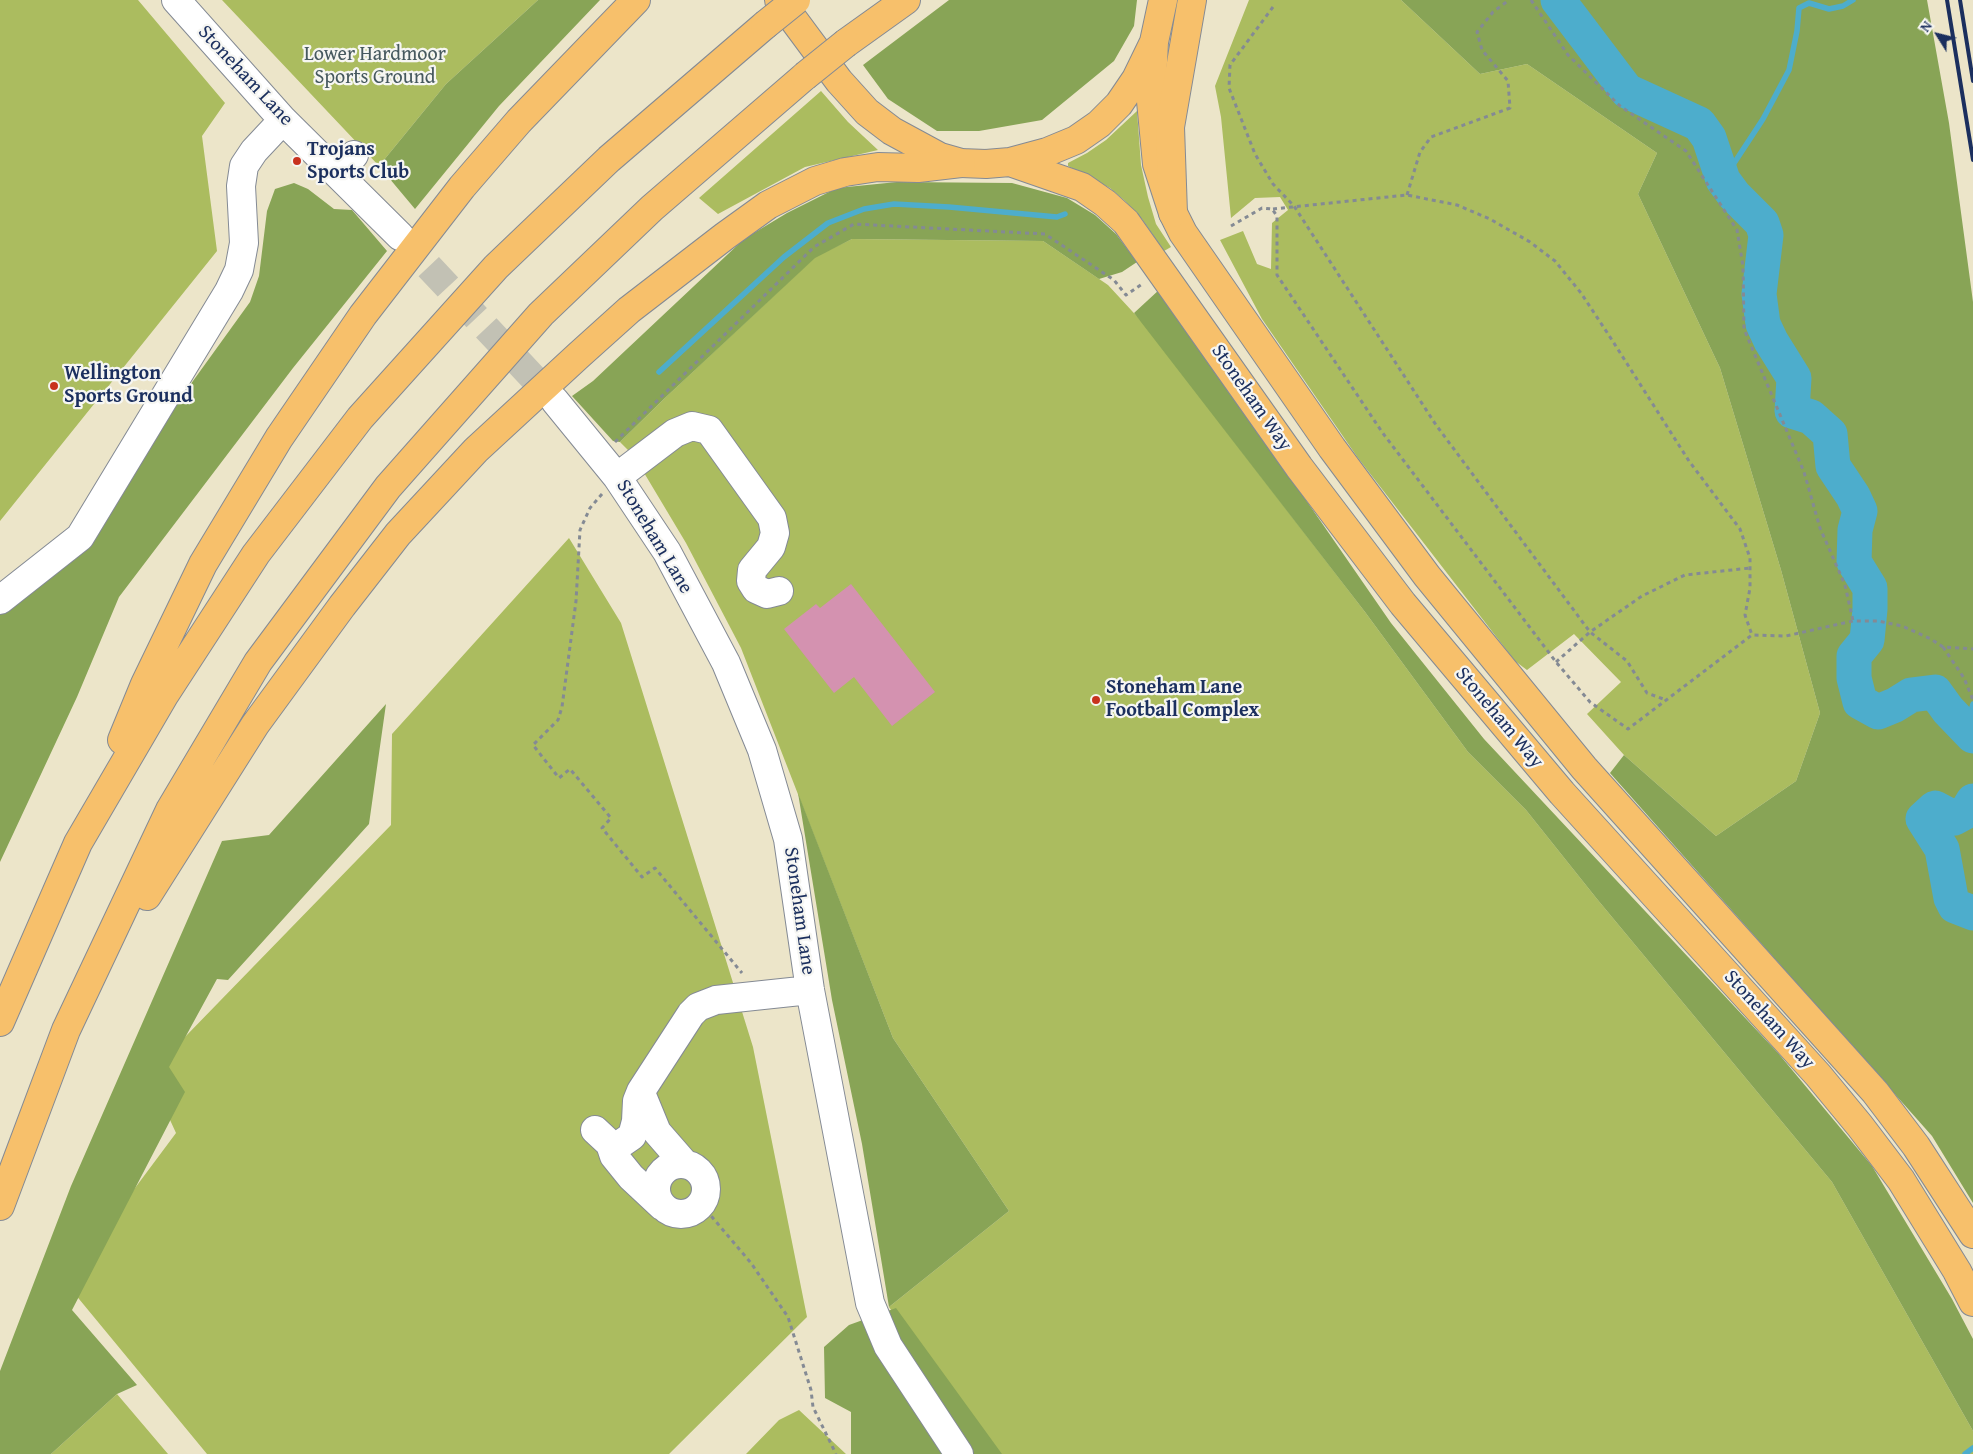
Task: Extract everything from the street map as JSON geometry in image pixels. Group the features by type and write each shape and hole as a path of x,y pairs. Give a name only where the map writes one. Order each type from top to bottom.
{"main road":[{"path":"0,1022 145,684 203,564 279,438 363,315 462,187 519,121 636,0"},
{"path":"779,0 839,81 867,112 918,147 940,157 961,163"},
{"path":"78,842 165,694 256,554 360,418 496,267 609,159 796,0"},
{"path":"0,1206 66,1030 170,810 258,662 388,487 541,314 652,208 805,76 846,43 906,0"},
{"path":"66,1030 187,829 255,725 342,606 398,534 476,450 629,310 768,205 815,181 845,172 878,167 918,168 961,163 1010,162 1047,152 1076,140 1099,124 1119,104 1136,79 1154,42 1163,0"},
{"path":"1173,213 1170,127 1192,0"},
{"name":"Stoneham Way","path":"1154,42 1151,101 1157,164 1173,213 1183,233 1326,440 1427,576 1584,768 1875,1092 1916,1146 1973,1234"},
{"name":"Stoneham Way","path":"1010,162 1082,188 1105,203 1126,222 1299,467 1403,604 1562,793 1818,1075 1860,1126 1901,1180 1957,1271 1973,1302"}],"street":[{"name":"Stoneham Lane","path":"176,0 283,120 346,164 400,236"},
{"path":"0,600 80,537 229,291 239,270 244,243 241,186 244,166 254,151 283,120"},
{"name":"Stoneham Lane","path":"555,401 618,477 667,552 721,654 762,750 788,838 810,990 870,1303 888,1346 959,1454"},
{"path":"618,477 680,430 692,426 709,430 772,518 775,533 771,547 752,570 751,581 756,589 767,594 779,591"},
{"path":"641,1091 657,1132 684,1163 700,1172 704,1179 706,1188 701,1204 686,1213 678,1214 662,1206 631,1177 614,1156 603,1137 619,1144 632,1136 636,1121 637,1101 641,1091 691,1014 698,1008 716,1000 810,990"},
{"path":"662,1206 656,1192 658,1177 669,1166 684,1163"}],"path":[{"path":"1407,195 1420,152 1430,137 1510,108 1508,81 1482,50 1477,32 1493,12 1509,0"},
{"path":"1531,0 1568,55 1620,106 1686,151 1737,230 1743,266 1744,329 1804,472 1820,528 1845,585 1855,621"},
{"path":"1273,7 1230,65 1229,88 1255,154 1273,184 1294,206 1378,339 1436,424 1590,632 1627,662 1647,693 1666,700"},
{"path":"1231,226 1262,208 1272,209 1407,195 1457,205 1490,219 1530,242 1555,262 1596,317 1689,462 1740,529 1750,558 1750,588 1744,615 1752,635"},
{"path":"1272,209 1277,216 1277,275 1382,432 1556,662 1590,702 1628,729 1752,635 1786,636 1855,621 1878,621 1902,626 1931,639 1943,647 1964,678 1972,699"},
{"path":"600,455 814,247 854,224 1045,234 1114,280 1126,294 1149,280"},
{"path":"618,477 590,508 580,530 576,601 562,707 558,720 533,746 558,778 570,769 611,818 602,828 642,877 655,868 750,982 765,996"},
{"path":"1556,662 1590,632 1642,596 1685,575 1750,568"},
{"path":"1943,647 1973,650"},
{"path":"701,1204 751,1263 788,1317 811,1390 813,1407 836,1454"}],"green space":[{"name":"Wellington Sports Ground","path":"0,0 138,0 225,103 202,136 217,251 0,521"},
{"name":"Lower Hardmoor Sports Ground","path":"222,0 538,0 446,84 379,166"},
{"path":"538,0 600,0 499,106 415,209 379,166 446,84"},
{"path":"949,0 1137,0 1134,26 1114,61 1042,120 979,131 937,131 888,99 863,65"},
{"path":"1249,0 1401,0 1480,74 1527,64 1657,153 1638,194 1720,368 1781,570 1820,713 1796,781 1716,836 1624,755 1587,714 1621,682 1574,634 1527,670 1515,661 1358,458 1262,319 1220,240 1243,231 1257,264 1271,269 1272,223 1288,210 1280,197 1255,198 1231,218 1221,117 1215,86"},
{"path":"1401,0 1927,0 1949,123 1973,302 1973,1203 1932,1136 1610,773 1624,755 1716,836 1796,781 1820,713 1781,570 1720,368 1638,194 1657,153 1527,64 1480,74"},
{"path":"821,91 848,122 878,150 805,167 718,214 699,198"},
{"path":"1137,111 1141,165 1148,197 1156,224 1171,247 1164,251 1142,219 1125,201 1110,188 1068,166 1068,163 1106,140"},
{"path":"897,182 1012,183 1067,198 1095,215 1116,234 1137,262 1122,272 1099,279 1043,241 852,239 815,258 620,442 613,441 572,396 593,381 744,239 787,213 837,188"},
{"path":"294,183 308,189 334,209 352,210 387,251 293,368 119,597 77,697 0,862 0,610 92,540 180,399 250,302 259,276 267,211 275,189"},
{"path":"852,239 1043,241 1108,285 1144,324 1365,612 1468,752 1526,810 1597,899 1832,1182 1973,1431 1973,1454 994,1454 889,1307 1009,1211 893,1038 741,648 686,543 634,456 620,442 815,257"},
{"path":"1160,289 1391,623 1484,739 1778,1053 1872,1166 1952,1299 1973,1339 1973,1431 1832,1182 1597,899 1526,810 1468,752 1365,612 1134,313"},
{"path":"569,538 621,623 753,1047 807,1317 669,1454 207,1454 65,1282 176,1133 149,1074 391,825 392,734"},
{"path":"386,704 369,824 228,980 217,979 169,1067 185,1092 72,1310 137,1385 117,1394 51,1454 0,1454 0,1371 71,1186 222,841 269,835"},
{"path":"798,793 893,1038 1009,1211 889,1307 862,1144 832,1000"},
{"path":"896,1308 1002,1454 851,1454 851,1412 825,1398 824,1347 849,1325"},
{"path":"117,1394 168,1454 51,1454"},
{"path":"799,1410 846,1454 746,1454 779,1420"}],"building":[{"path":"851,584 935,692 892,726 854,677 834,693 784,629 816,604 820,608"}],"waterway":[{"path":"1558,0 1627,91 1699,124 1709,138 1723,180 1734,195 1762,223 1766,235 1759,294 1763,324 1771,341 1794,378 1792,411 1811,417 1830,434 1833,466 1853,496 1860,511 1855,530 1854,562 1870,588 1867,640 1854,656 1854,678 1860,702 1878,712 1895,705 1911,695 1935,692 1948,710 1973,736"},
{"path":"1723,180 1763,119 1789,70 1797,31 1799,8 1809,3 1829,9 1843,6 1853,0"},
{"path":"659,372 784,257 828,223 864,209 894,204 1057,217 1065,214"},
{"path":"1966,727 1973,704"},
{"path":"1973,801 1967,811 1954,818 1935,808 1923,819 1942,849 1951,898 1955,906 1973,913"},
{"path":"1965,1454 1973,1448"}],"tunnel":[{"path":"400,236 555,401"}],"railway":[{"path":"1947,0 1973,160"},
{"path":"1960,0 1973,81"}],"place":[{"name":"Trojans Sports Club","path":"297,161"},
{"name":"Wellington Sports Ground","path":"54,386"},
{"name":"Stoneham Lane Football Complex","path":"1096,700"}]}
